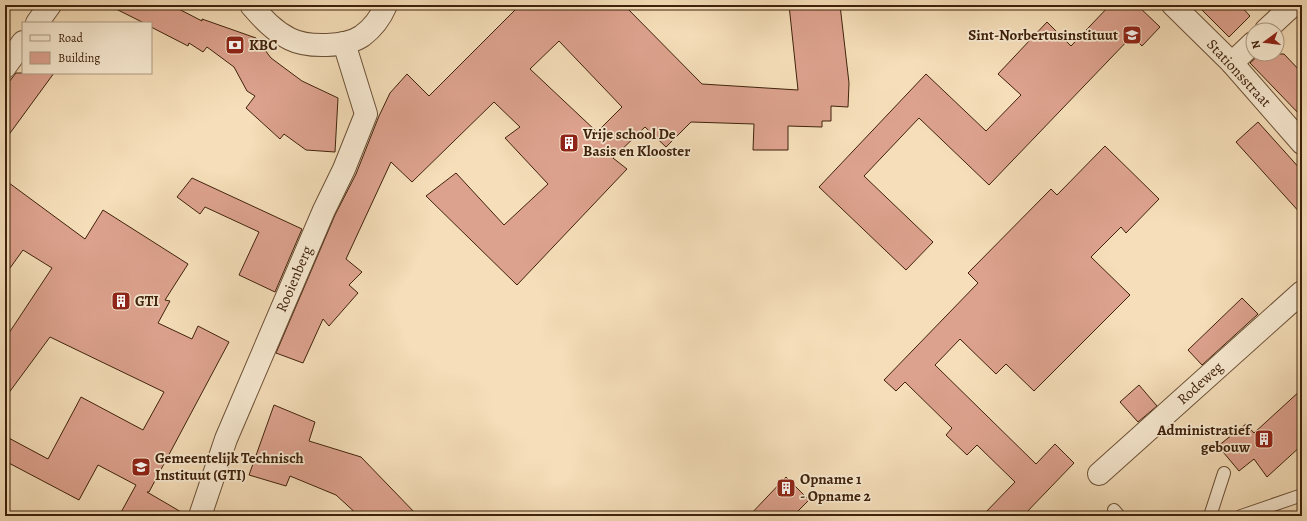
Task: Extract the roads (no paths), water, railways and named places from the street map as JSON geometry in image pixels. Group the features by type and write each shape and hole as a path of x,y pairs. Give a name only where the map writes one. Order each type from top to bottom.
{"street":[{"path":"38,22 50,5"},
{"path":"251,5 270,27 291,40 316,46 344,43 361,36 380,18 386,5"},
{"name":"Stationsstraat","path":"1173,5 1232,63 1302,143"},
{"path":"1275,22 1293,5"},
{"path":"5,67 22,43"},
{"name":"Rooienberg","path":"200,516 229,432 324,210 344,169 366,114 344,43"},
{"path":"1232,63 1245,51"},
{"name":"Rodeweg","path":"1099,474 1302,292"}],"lane":[{"path":"1210,516 1224,473"},
{"path":"1241,516 1301,496"}],"place":[{"name":"Sint-Norbertusinstituut","path":"1132,35"},
{"name":"KBC","path":"235,45"},
{"name":"Vrije school De Basis en Klooster","path":"569,143"},
{"name":"GTI","path":"121,301"},
{"name":"Administratief gebouw","path":"1264,439"},
{"name":"Gemeentelijk Technisch Instituut (GTI)","path":"141,467"},
{"name":"Opname 1 - Opname 2","path":"786,488"}]}
